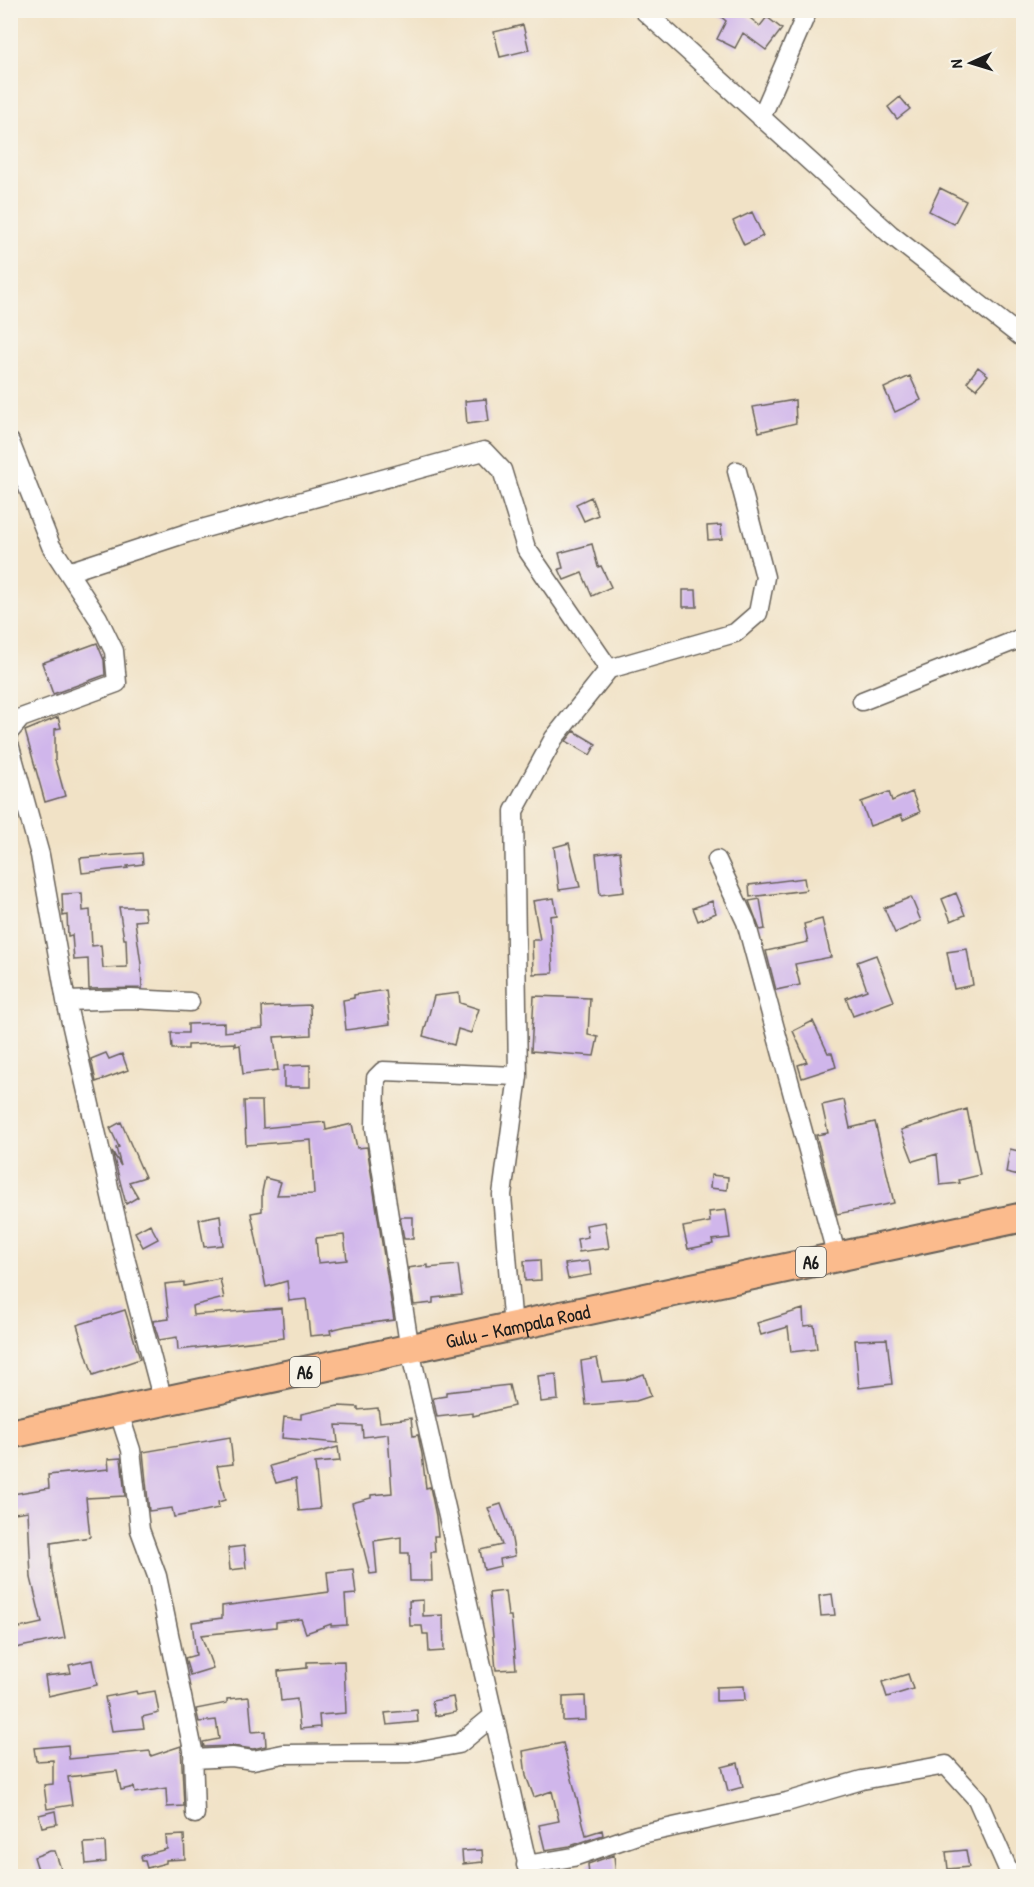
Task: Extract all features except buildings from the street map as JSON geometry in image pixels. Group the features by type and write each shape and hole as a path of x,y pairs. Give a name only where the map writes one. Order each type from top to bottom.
{"main road":[{"name":"Gulu - Kampala Road","path":"10,1434 1023,1217"}],"street":[{"path":"643,10 890,234 1023,339"},
{"path":"761,118 808,10"},
{"path":"10,442 51,546 98,618 114,651 117,683 21,718 10,731"},
{"path":"68,572 187,533 484,451 502,470 526,548 609,669"},
{"path":"513,1328 502,1195 518,1076 514,811 554,738 609,669 735,633 758,612 765,577 738,471"},
{"path":"862,701 1023,638"},
{"path":"10,747 40,855 66,1001 126,1261 163,1401"},
{"path":"717,860 746,922 837,1257"},
{"path":"66,1001 131,999 190,1002"},
{"path":"518,1076 383,1071 376,1078 375,1128 410,1350 528,1871 637,1835 787,1802 862,1780 946,1765 977,1798 1011,1876"},
{"path":"118,1410 131,1450 140,1530 157,1576 193,1759 195,1814"},
{"path":"193,1759 232,1757 253,1760 283,1754 409,1753 459,1744 493,1716"}]}
